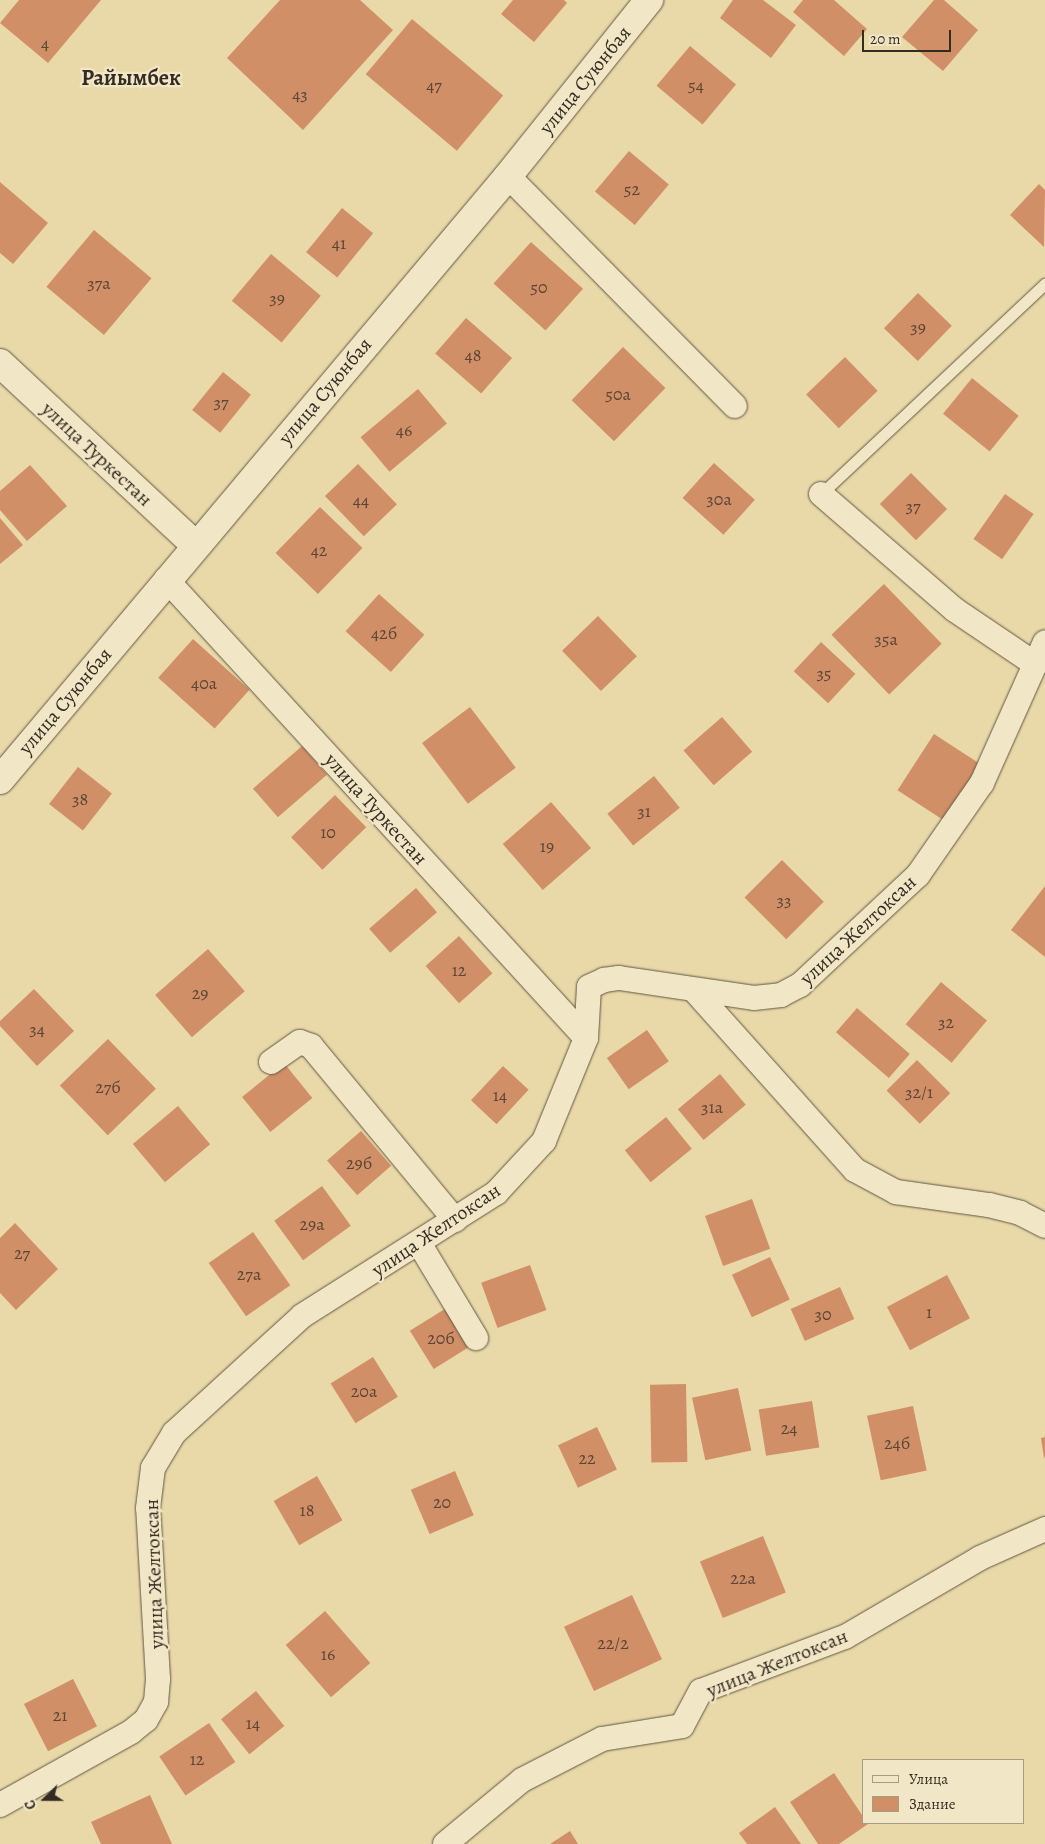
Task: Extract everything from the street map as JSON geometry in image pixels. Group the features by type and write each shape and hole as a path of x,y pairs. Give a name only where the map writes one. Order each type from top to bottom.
{"main road":[{"name":"улица Суюнбая","path":"0,780 166,579 508,176 649,0"},
{"name":"улица Туркестан","path":"0,363 195,545"}],"street":[{"path":"508,176 735,406"},
{"path":"821,494 955,610 1035,664"},
{"name":"улица Туркестан","path":"166,579 586,1038"},
{"name":"улица Желтоксан","path":"0,1805 131,1732 146,1720 156,1702 158,1680 148,1508 153,1468 174,1433 302,1316 496,1193 544,1141 586,1038 589,987 604,980 619,978 754,998 781,995 800,986 918,875 982,783 1045,642"},
{"path":"694,990 855,1170 896,1192 989,1206 1020,1213 1045,1226"},
{"path":"271,1062 290,1046 300,1042 311,1046 455,1220"},
{"path":"419,1243 476,1338"},
{"name":"улица Желтоксан","path":"445,1844 522,1780 602,1739 682,1726 701,1691 845,1637 980,1558 1045,1529"}],"lane":[{"path":"821,494 1045,284"}],"building":[{"path":"19,0 101,0 48,63 0,23"},
{"path":"280,0 360,0 393,30 303,130 227,58"},
{"path":"513,0 564,0 567,3 534,42 501,14"},
{"path":"733,0 763,0 796,25 771,58 720,18"},
{"path":"803,0 834,0 867,29 844,56 793,12"},
{"path":"934,0 944,0 978,30 943,71 902,37"},
{"path":"412,19 503,95 457,151 366,74"},
{"path":"690,46 736,85 703,124 657,86"},
{"path":"629,151 669,184 635,225 595,192"},
{"path":"0,182 48,223 13,264 0,253"},
{"path":"1039,184 1045,190 1044,247 1010,215"},
{"path":"342,208 373,233 337,277 306,252"},
{"path":"94,230 151,278 104,335 46,287"},
{"path":"531,242 583,289 546,330 494,284"},
{"path":"271,254 321,296 282,343 232,301"},
{"path":"918,293 952,326 918,361 884,328"},
{"path":"466,318 512,358 481,393 435,353"},
{"path":"623,347 665,388 614,441 572,400"},
{"path":"845,357 878,391 839,428 806,395"},
{"path":"223,372 251,395 220,433 192,410"},
{"path":"972,378 1019,416 990,452 943,414"},
{"path":"418,389 447,423 389,472 361,437"},
{"path":"714,463 755,500 723,535 683,498"},
{"path":"358,464 397,504 364,536 325,496"},
{"path":"30,465 67,506 27,541 0,510 0,491"},
{"path":"911,473 947,509 916,540 880,504"},
{"path":"1005,494 1034,514 1002,559 973,539"},
{"path":"320,507 362,548 318,594 276,553"},
{"path":"0,518 23,545 0,564"},
{"path":"884,584 942,644 889,694 831,635"},
{"path":"379,594 424,635 391,672 346,631"},
{"path":"598,616 637,656 601,691 562,651"},
{"path":"193,639 249,690 215,728 158,678"},
{"path":"821,642 855,674 828,703 794,671"},
{"path":"470,707 516,768 468,804 422,743"},
{"path":"722,717 752,752 714,785 684,750"},
{"path":"934,734 981,764 944,821 898,790"},
{"path":"302,746 327,775 278,817 253,789"},
{"path":"78,767 112,793 83,831 49,804"},
{"path":"654,776 680,808 633,846 607,814"},
{"path":"335,795 366,827 322,870 291,837"},
{"path":"551,802 591,848 543,890 503,844"},
{"path":"782,860 824,902 786,939 745,897"},
{"path":"1045,886 1045,957 1011,930"},
{"path":"416,888 437,912 390,953 369,929"},
{"path":"459,936 492,973 459,1003 426,966"},
{"path":"208,949 245,991 192,1037 155,995"},
{"path":"941,982 987,1021 952,1063 906,1024"},
{"path":"34,989 74,1031 37,1066 0,1026 0,1021"},
{"path":"857,1008 910,1054 889,1078 836,1032"},
{"path":"647,1030 669,1061 629,1089 607,1058"},
{"path":"108,1039 156,1089 108,1135 60,1086"},
{"path":"917,1060 950,1093 920,1124 887,1090"},
{"path":"284,1063 312,1098 270,1132 242,1097"},
{"path":"503,1066 529,1090 497,1124 471,1100"},
{"path":"720,1074 746,1105 704,1140 678,1109"},
{"path":"178,1106 210,1144 165,1182 133,1144"},
{"path":"666,1117 692,1149 651,1182 625,1150"},
{"path":"361,1131 391,1166 357,1195 327,1161"},
{"path":"322,1186 351,1226 303,1260 274,1221"},
{"path":"752,1199 770,1249 723,1266 705,1216"},
{"path":"15,1223 58,1269 16,1310 0,1293 0,1238"},
{"path":"253,1232 290,1285 246,1316 209,1263"},
{"path":"770,1257 790,1300 752,1317 732,1275"},
{"path":"530,1265 546,1310 498,1328 481,1283"},
{"path":"947,1275 970,1318 910,1350 887,1307"},
{"path":"840,1287 854,1319 805,1341 791,1309"},
{"path":"448,1307 472,1345 434,1369 410,1331"},
{"path":"373,1357 398,1397 356,1423 331,1383"},
{"path":"686,1384 687,1462 651,1463 650,1385"},
{"path":"738,1388 751,1451 705,1460 692,1398"},
{"path":"812,1401 819,1447 766,1456 759,1409"},
{"path":"913,1406 927,1471 881,1480 867,1416"},
{"path":"597,1427 617,1470 578,1488 558,1445"},
{"path":"1045,1437 1045,1457 1044,1458 1041,1438"},
{"path":"455,1471 474,1515 430,1534 411,1490"},
{"path":"317,1476 342,1520 299,1545 274,1501"},
{"path":"763,1536 786,1593 723,1618 700,1561"},
{"path":"632,1595 662,1659 594,1691 564,1627"},
{"path":"325,1611 370,1663 331,1697 286,1645"},
{"path":"73,1679 97,1726 48,1751 24,1704"},
{"path":"256,1691 284,1726 249,1754 221,1719"},
{"path":"209,1723 235,1762 186,1796 159,1757"},
{"path":"834,1773 862,1815 862,1824 868,1824 839,1844 818,1844 790,1802"},
{"path":"150,1795 172,1844 101,1844 91,1822"},
{"path":"775,1807 801,1844 747,1844 739,1833"},
{"path":"570,1831 578,1844 550,1844"}],"district":[{"name":"Райымбек","path":"131,79"}]}
